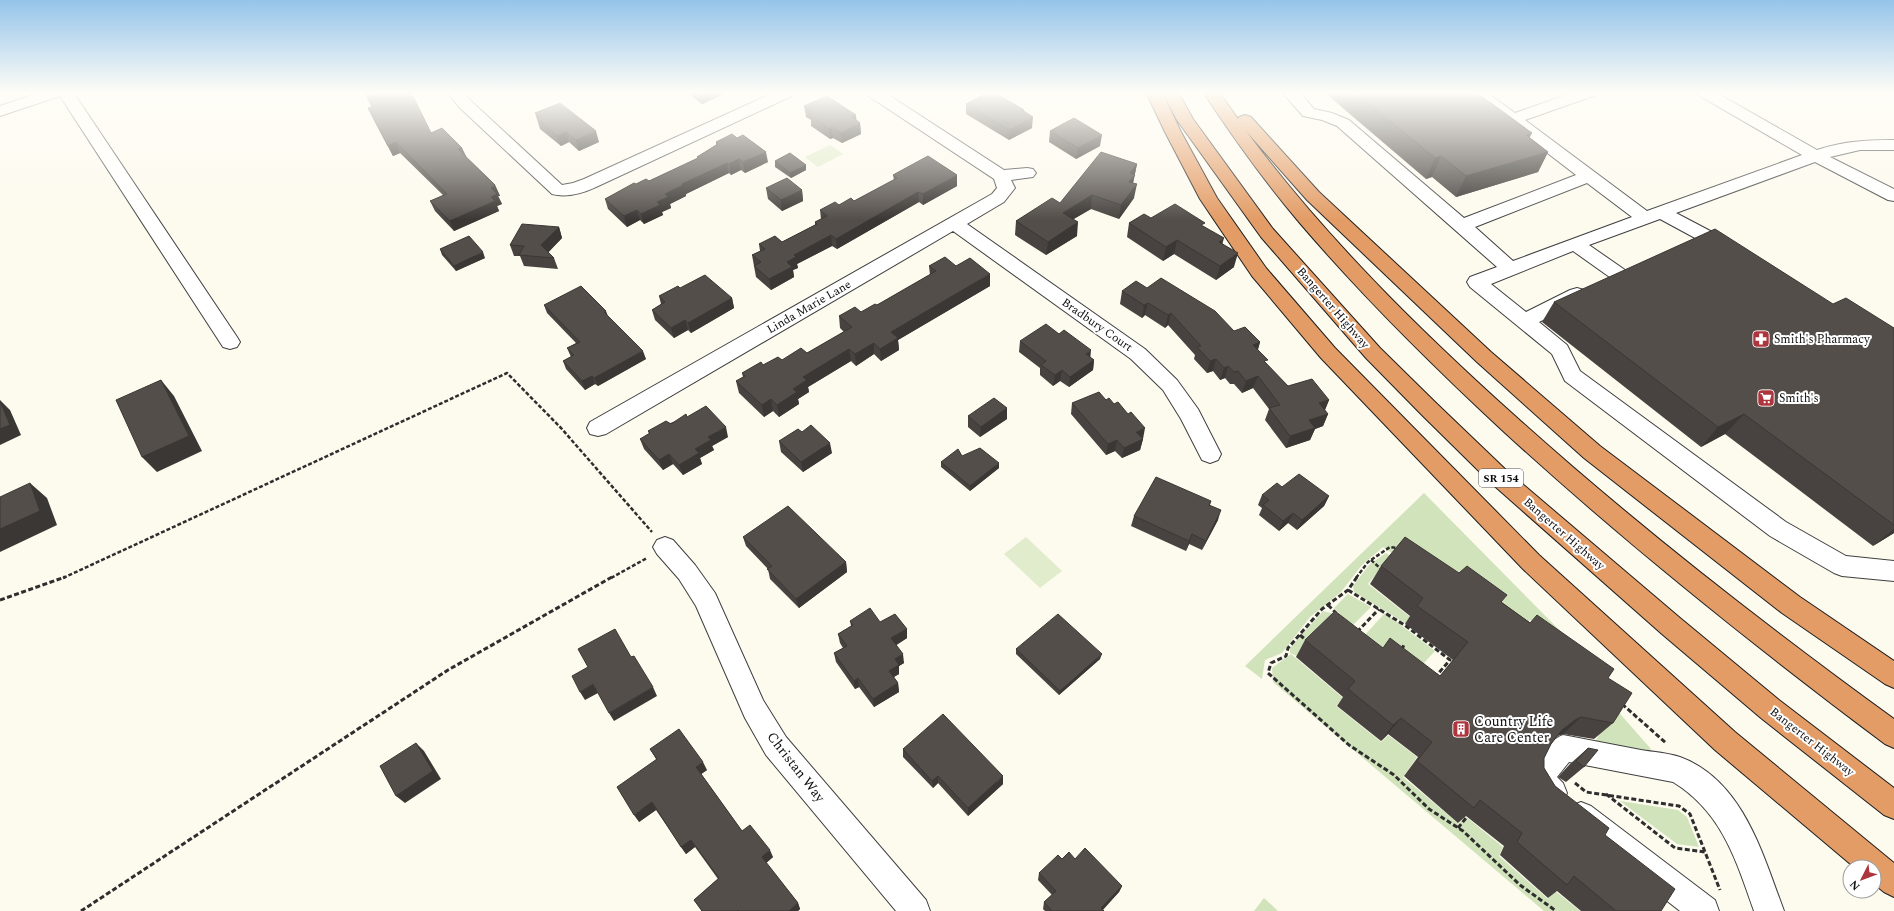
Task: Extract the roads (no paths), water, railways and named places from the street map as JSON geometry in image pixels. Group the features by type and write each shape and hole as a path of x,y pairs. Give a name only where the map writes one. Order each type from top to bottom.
{"highway":[{"path":"1174,135 1209,199 1259,272 1328,353 1531,562 1725,741 1894,882"},
{"name":"Bangerter Highway","path":"1196,135 1267,233 1373,353 1428,410 1498,476 1671,626 1770,709 1894,805"},
{"path":"1240,135 1253,153 1310,224 1414,334 1541,453 1637,536 1755,631 1894,735"},
{"path":"1259,135 1313,196 1484,357 1592,452 1791,605 1894,676"}],"street":[{"path":"93,135 230,342"},
{"path":"498,135 558,190 578,188 695,135"},
{"path":"937,135 1001,176 1027,173"},
{"path":"1355,135 1512,269"},
{"path":"1534,135 1589,176 1654,216 1705,236 1742,255"},
{"path":"1778,135 1816,156 1894,196"},
{"path":"1894,145 1847,147 1816,156 1575,244 1477,282 1560,350 1572,376 1778,529 1842,566 1894,571"},
{"name":"Linda Marie Lane","path":"598,428 998,198 1006,188 1001,176"},
{"path":"1462,225 1589,176"},
{"name":"Bradbury Court","path":"955,224 1138,354 1170,385 1190,415 1210,454"},
{"path":"1683,245 1705,236"},
{"path":"1525,321 1626,271 1575,244"},
{"name":"Christan Way","path":"665,547 688,572 706,600 747,695 776,746 915,911"},
{"path":"1713,904 1548,790 1542,781 1542,773 1563,748 1678,770 1694,778 1718,801 1739,832 1769,911"}],"place":[{"name":"Smith's Pharmacy","path":"1761,339"},
{"name":"Smith's","path":"1766,398"},
{"name":"Country Life Care Center","path":"1461,729"}]}
